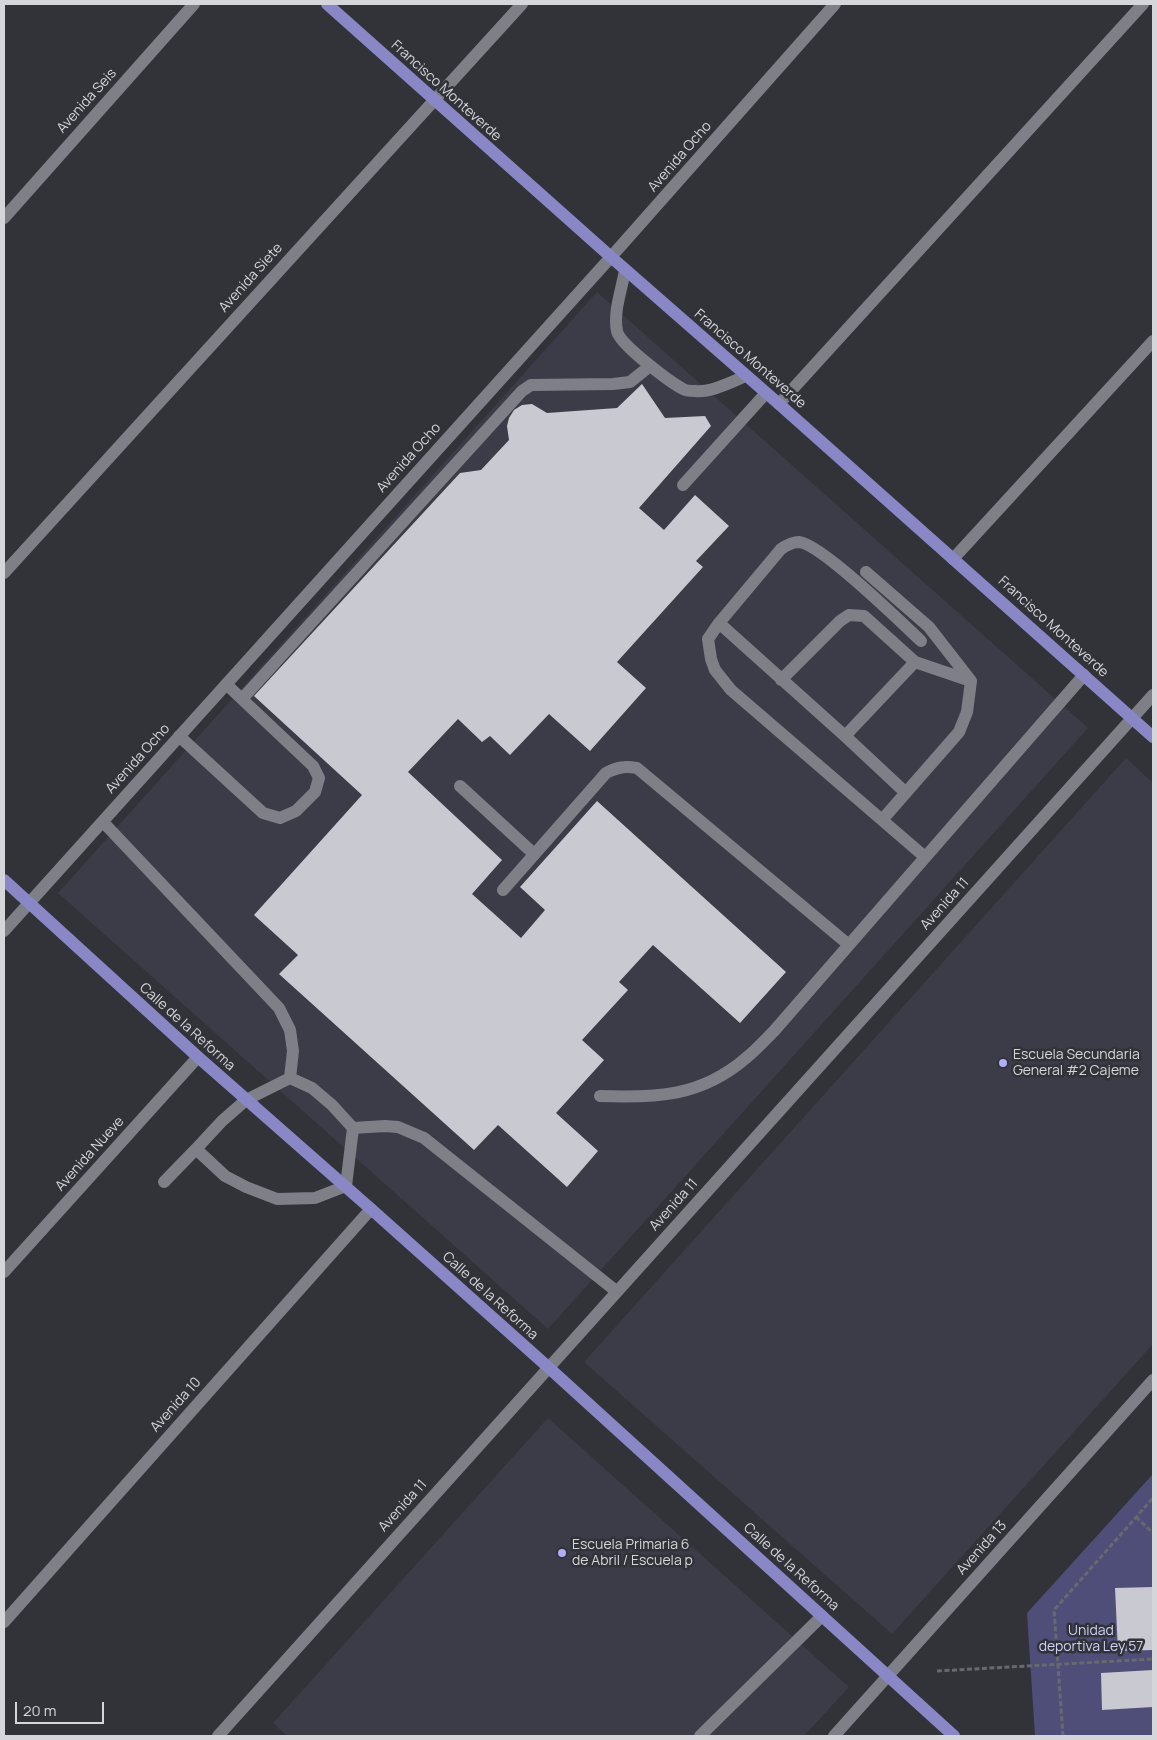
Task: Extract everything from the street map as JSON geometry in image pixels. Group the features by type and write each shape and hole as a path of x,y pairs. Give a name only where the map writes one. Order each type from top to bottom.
{"main road":[{"name":"Francisco Monteverde","path":"327,4 611,258 779,404 1153,736"},
{"name":"Calle de la Reforma","path":"4,880 246,1100 372,1209 954,1736"}],"street":[{"name":"Avenida Seis","path":"4,218 194,4"},
{"name":"Avenida Siete","path":"4,573 522,4"},
{"name":"Avenida Ocho","path":"4,931 611,258 835,4"},
{"path":"779,404 1143,4"},
{"path":"625,270 616,318 617,332 620,340 650,366 684,390 697,392 709,390 746,376"},
{"path":"954,559 1153,341"},
{"path":"242,699 522,391 532,385 630,382 650,366"},
{"path":"683,485 766,393"},
{"path":"921,641 840,567 822,553 800,542 788,544 782,549 718,623 708,639 710,659 715,670 731,690 925,857"},
{"path":"866,572 929,628 971,681 967,712 959,732 882,820"},
{"path":"782,680 840,621 849,615 864,616 915,662 971,681"},
{"path":"718,623 906,793"},
{"path":"845,736 915,662"},
{"path":"600,1096 641,1098 684,1092 716,1079 745,1059 774,1031 1084,675"},
{"path":"179,736 263,813 280,818 296,811 315,792 319,778 313,766 226,684"},
{"name":"Avenida 11","path":"218,1736 1153,695"},
{"path":"504,890 606,773 616,767 637,768 849,945"},
{"path":"460,786 534,854"},
{"path":"103,822 279,1008 290,1030 294,1051 290,1078"},
{"name":"Avenida Nueve","path":"4,1272 198,1057"},
{"path":"164,1182 246,1100 290,1078"},
{"path":"196,1149 225,1176 246,1187 277,1199 315,1198 346,1186 353,1128 332,1105 312,1088 290,1078"},
{"path":"353,1128 398,1127 424,1138 616,1291"},
{"name":"Avenida 10","path":"4,1622 372,1209"},
{"name":"Avenida 13","path":"834,1736 1153,1380"},
{"path":"700,1736 822,1616"}],"path":[{"path":"1063,1736 1056,1664 1054,1610 1153,1498"},
{"path":"1136,1517 1153,1533"},
{"path":"937,1671 1153,1659"}],"shaded area":[{"path":"597,292 1088,728 548,1329 58,893"},
{"name":"Escuela Secundaria General #2 Cajeme","path":"1126,758 1153,783 1153,1344 892,1634 584,1362"},
{"name":"Escuela Primaria 6 de Abril / Escuela p","path":"548,1418 849,1687 804,1736 287,1736 273,1723"}],"green space":[{"name":"Unidad deportiva Ley 57","path":"1153,1474 1153,1736 1035,1736 1027,1613"}],"building":[{"path":"642,384 665,418 705,416 711,426 639,508 664,530 695,495 729,526 696,561 703,567 617,662 646,688 590,751 549,714 510,755 490,736 482,742 458,719 408,772 502,860 472,894 521,938 545,910 520,887 597,801 786,972 740,1023 653,945 619,982 628,990 582,1040 604,1060 556,1113 598,1151 567,1187 498,1125 474,1150 279,974 298,955 254,915 362,795 254,696 460,473 481,470 509,440 507,426 514,410 522,405 532,404 547,413 617,408"},
{"path":"1153,1587 1153,1650 1118,1651 1115,1588"},
{"path":"1153,1670 1153,1707 1102,1710 1101,1673"}],"place":[{"name":"Escuela Secundaria General #2 Cajeme","path":"1003,1063"},
{"name":"Escuela Primaria 6 de Abril / Escuela p","path":"562,1553"}]}
